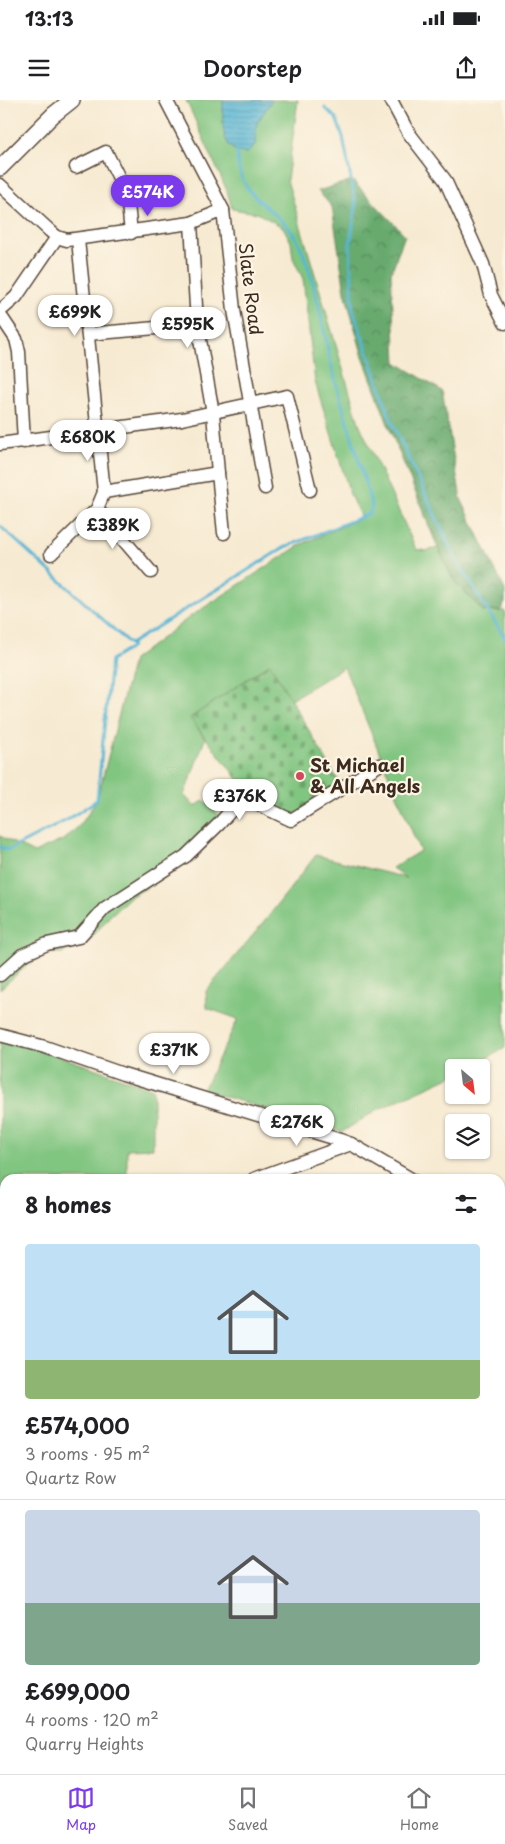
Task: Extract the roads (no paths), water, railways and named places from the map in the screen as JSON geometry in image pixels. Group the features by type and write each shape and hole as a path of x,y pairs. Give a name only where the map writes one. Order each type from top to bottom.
{"street":[{"path":"0,168 52,115 72,100"},
{"name":"Slate Road","path":"166,100 223,210 234,310 265,488"},
{"path":"391,100 408,132 445,180 483,264 491,295 505,322"},
{"path":"76,167 106,152 127,194 131,233"},
{"path":"0,185 57,237 78,240 191,223 223,210"},
{"path":"191,223 197,323 213,412 224,533"},
{"path":"24,442 20,352 16,339 1,314 16,297 57,237"},
{"path":"51,554 97,509 104,492 78,240"},
{"path":"88,334 167,327"},
{"path":"0,444 182,419 287,396 310,490"},
{"path":"104,492 218,473"},
{"path":"97,509 151,572"},
{"path":"0,975 22,955 47,944 79,937 105,908 186,856 215,829 241,799 247,799 291,820 379,765"},
{"path":"0,1035 45,1047 350,1144 402,1174"},
{"path":"268,1174 350,1144"}],"water":[{"path":"223,100 272,100 257,123 255,145 247,153 238,152 231,148 227,142 223,126"}],"waterway":[{"path":"325,108 336,118 343,137 356,206 350,244 353,310 392,422 454,556 505,638"},
{"path":"0,847 9,850 67,820 97,800 111,660 132,647 130,644 283,548 369,514 372,507 332,368 316,293 302,250 294,235 284,223 253,195 245,184 239,171 237,153"},
{"path":"0,526 130,644"}],"place":[{"name":"St Michael & All Angels","path":"300,776"}]}
